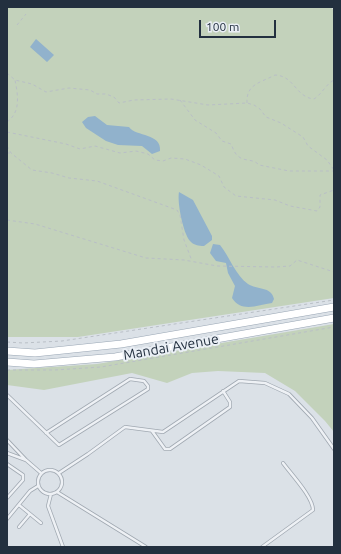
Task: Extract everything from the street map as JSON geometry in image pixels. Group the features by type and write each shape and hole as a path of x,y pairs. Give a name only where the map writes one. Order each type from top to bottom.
{"main road":[{"name":"Mandai Avenue","path":"7,351 35,353 121,344 334,307"},
{"name":"Mandai Avenue","path":"7,362 34,364 115,357 334,318"}],"lane":[{"path":"7,395 46,433 59,445 148,389 148,386 144,381 130,379 46,433"},
{"path":"59,473 125,427 163,432 234,383 244,380 265,383 289,394 312,418 334,449"},
{"path":"151,430 165,449 170,449 230,407 230,402 223,391"},
{"path":"7,440 41,473"},
{"path":"7,453 26,460"},
{"path":"262,547 310,513 312,510 313,504 309,497 283,463"},
{"path":"7,464 23,475 22,480 7,498"},
{"path":"48,469 59,473 63,483 57,492 51,494 43,492 38,486 41,473 48,469"},
{"path":"7,519 30,491 38,486"},
{"path":"57,492 146,547"},
{"path":"51,494 48,506 63,547"},
{"path":"19,505 41,523"},
{"path":"19,527 30,514"}],"path":[{"path":"17,25 26,14"},
{"path":"7,73 15,80 32,84 46,92 69,88 90,90 97,94 106,94 114,97 119,103 134,100 171,99 180,100 208,105 247,103 260,108 266,117 281,123 303,137 308,146 328,160 334,170 289,171 259,165 256,162 242,159 236,155 231,144 222,141 216,133 200,124 191,116 180,100"},
{"path":"247,103 246,95 250,88 274,75 288,78 302,95 314,99 319,96 329,82 334,80"},
{"path":"7,122 13,118 19,98 15,80"},
{"path":"7,132 66,144 80,149 95,146 120,153 136,151 148,154 155,160 163,161 171,158 185,159 201,165 219,176 224,187 236,196 275,200 290,206 311,211 317,211 320,207 320,195 334,190"},
{"path":"7,146 11,154"},
{"path":"7,153 11,154 32,170 52,173 69,178 97,181 172,207 180,215 184,240 192,261"},
{"path":"7,220 35,224 132,255 146,258 192,261 217,266 246,265 285,267 290,266 297,260 334,272"},
{"path":"7,342 23,343 62,341 334,300"}],"green space":[{"path":"7,7 330,7 334,10 334,298 78,337 7,337"},
{"path":"334,324 334,432 295,391 265,373 218,371 192,373 167,383 132,373 44,390 7,385 7,370 97,364"}],"water":[{"path":"36,39 54,55 47,62 30,47"},
{"path":"95,116 107,125 129,127 132,130 153,138 160,145 160,151 152,154 142,146 118,145 106,141 86,128 82,122 88,117"},
{"path":"179,192 193,200 212,236 212,240 204,246 193,243 187,237 181,217"},
{"path":"213,244 220,245 236,271 248,284 270,292 274,299 272,303 245,307 236,303 232,298 235,286 228,273 226,263 216,261 210,253"}]}
